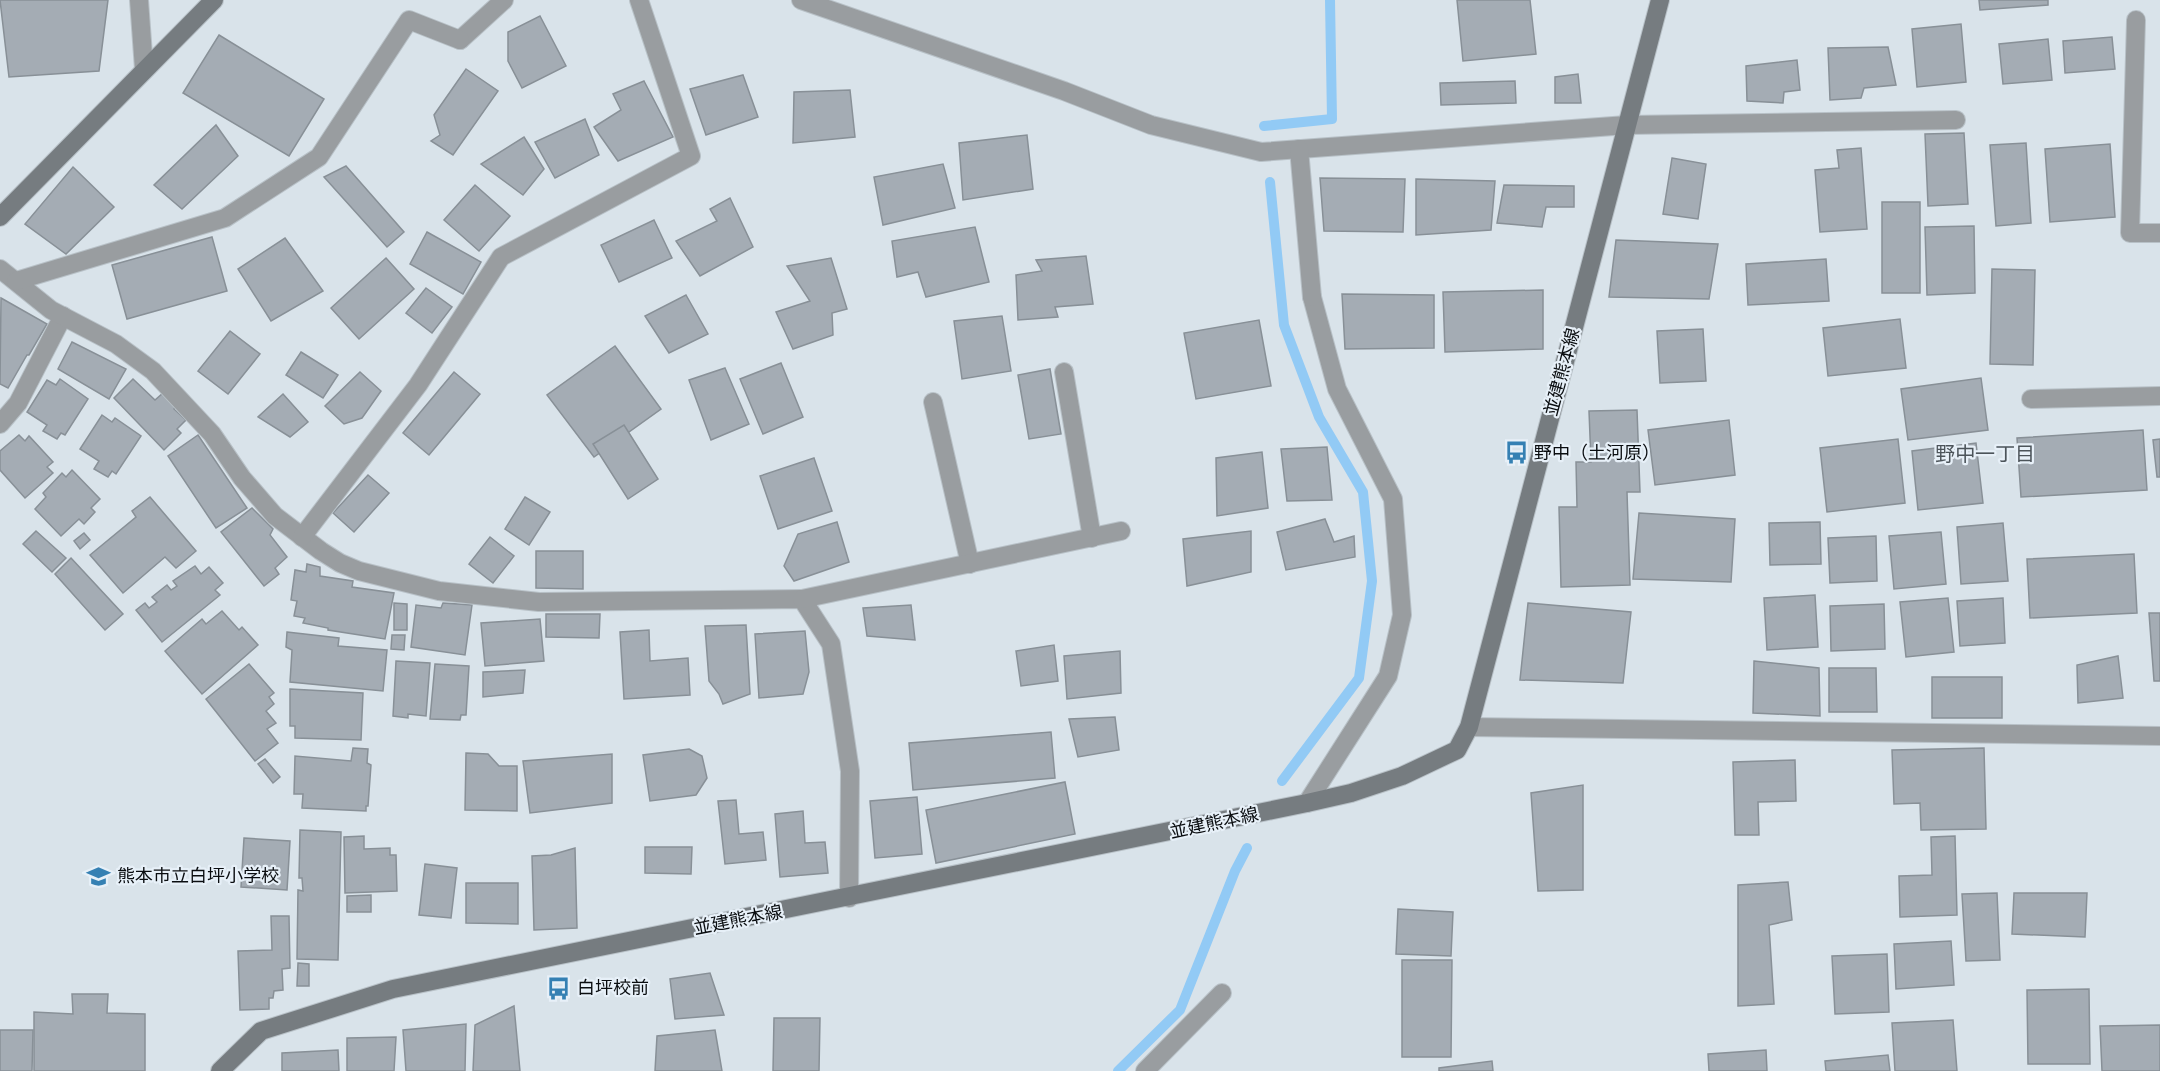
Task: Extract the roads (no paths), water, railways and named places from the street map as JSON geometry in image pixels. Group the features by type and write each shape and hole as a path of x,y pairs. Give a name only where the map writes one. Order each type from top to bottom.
{"main road":[{"path":"0,217 214,0"},
{"name":"並建熊本線","path":"220,1071 261,1031 393,989 1307,803 1351,793 1402,776 1457,750 1469,727 1660,0"}],"street":[{"path":"139,0 144,69"},
{"path":"16,281 225,218 319,157 409,20 460,40 504,0"},
{"path":"302,537 417,385 501,257 691,156 639,0"},
{"path":"801,0 1065,92 1151,125 1260,152 1627,125 1956,120"},
{"path":"2136,20 2130,233 2160,232"},
{"path":"1299,149 1312,297 1337,389 1393,499 1402,615 1388,676 1307,803"},
{"path":"0,269 51,310 116,344 153,371 212,434 242,478 264,504 302,537 340,563 359,572 439,591 539,602 802,599 1121,531"},
{"path":"0,424 18,403 63,316"},
{"path":"1064,372 1092,538"},
{"path":"2031,399 2160,396"},
{"path":"933,402 970,564"},
{"path":"802,599 831,644 850,771 849,898"},
{"path":"1469,727 2160,736"},
{"path":"1145,1071 1222,993"}],"waterway":[{"path":"1264,126 1332,119 1330,0"},
{"path":"1270,182 1284,325 1319,417 1363,492 1372,581 1359,678 1282,781"},
{"path":"1118,1071 1180,1010 1235,871 1247,848"}],"place":[{"name":"野中（土河原）","path":"1516,453"},
{"name":"熊本市立白坪小学校","path":"99,876"},
{"name":"白坪校前","path":"559,988"}],"district":[{"name":"野中一丁目","path":"1985,454"}]}
